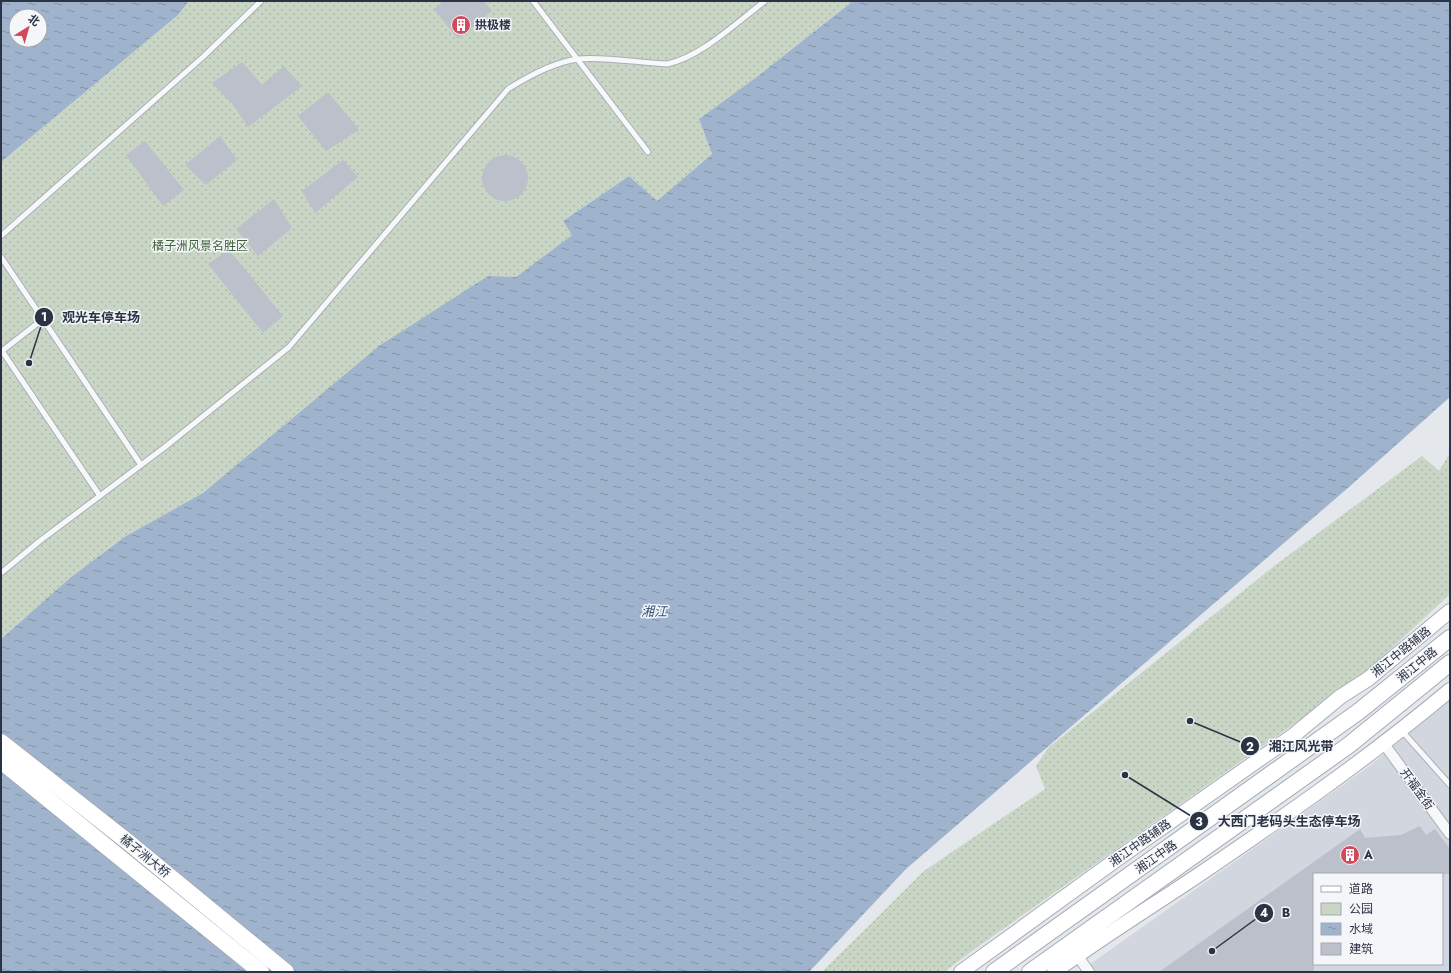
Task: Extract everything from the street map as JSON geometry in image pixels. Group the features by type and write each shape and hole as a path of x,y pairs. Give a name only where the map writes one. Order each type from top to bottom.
{"main road":[{"name":"湘江中路","path":"994,972 1358,712 1450,638"},
{"name":"湘江中路","path":"1030,972 1349,746 1450,663"},
{"name":"橘子洲大桥","path":"1,742 128,842 286,972"},
{"name":"橘子洲大桥","path":"1,761 261,972"}],"street":[{"name":"湘江中路辅路","path":"961,972 1120,856 1294,735 1340,697 1368,678 1450,611"},
{"path":"1056,971 1202,872 1384,744 1450,690"},
{"name":"开福金街","path":"1384,744 1450,834"},
{"path":"1077,956 1089,972"}],"lane":[{"path":"1,236 204,56 261,1"},
{"path":"533,1 648,152"},
{"path":"1,573 41,540 141,465 289,347 508,89 537,73 578,59 667,64 673,63 692,54 716,38 765,1"},
{"path":"1,257 141,465"},
{"path":"42,319 2,351 100,496"},
{"path":"1401,730 1450,785"}],"shaded area":[{"path":"1450,699 1450,972 1079,972 1367,768"}],"green space":[{"name":"橘子洲风景名胜区","path":"189,1 853,1 758,76 699,119 712,154 656,202 629,176 563,221 572,235 516,277 488,276 203,493 126,536 71,577 1,639 1,162 178,15"},
{"path":"1450,453 1450,594 1376,663 1338,693 944,972 822,972 924,871 1045,789 1036,766 1048,748 1278,563 1422,456 1439,471"}],"water":[{"path":"1,1 189,1 178,15 1,162"},
{"name":"湘江","path":"853,1 1450,1 1450,397 1349,487 906,869 809,972 1,972 1,639 71,577 126,536 203,493 379,346 488,276 516,277 572,235 563,221 629,176 657,201 712,154 699,119 758,76"}],"building":[{"name":"拱极楼","path":"444,1 484,1 492,11 458,39 434,9"},
{"path":"242,62 262,85 284,66 302,86 248,127 230,100 229,101 212,83"},
{"path":"328,92 359,130 326,151 298,116"},
{"path":"220,136 237,160 206,185 185,165"},
{"path":"145,141 184,190 163,206 126,155"},
{"path":"505,155 518,159 524,165 528,178 524,191 518,197 505,201 492,197 486,191 482,178 486,165 492,159"},
{"path":"343,160 358,177 315,213 302,191"},
{"path":"274,199 292,228 258,256 236,229"},
{"path":"229,250 283,316 263,333 208,264"},
{"path":"1420,826 1426,835 1435,829 1450,849 1450,874 1313,873 1314,972 1159,972 1360,829 1365,838 1401,835"}],"place":[{"name":"拱极楼","path":"461,25"},
{"name":"观光车停车场","path":"29,363"},
{"name":"湘江风光带","path":"1190,721"},
{"name":"大西门老码头生态停车场","path":"1125,775"},
{"name":"A","path":"1350,855"},
{"name":"B","path":"1212,951"}]}
